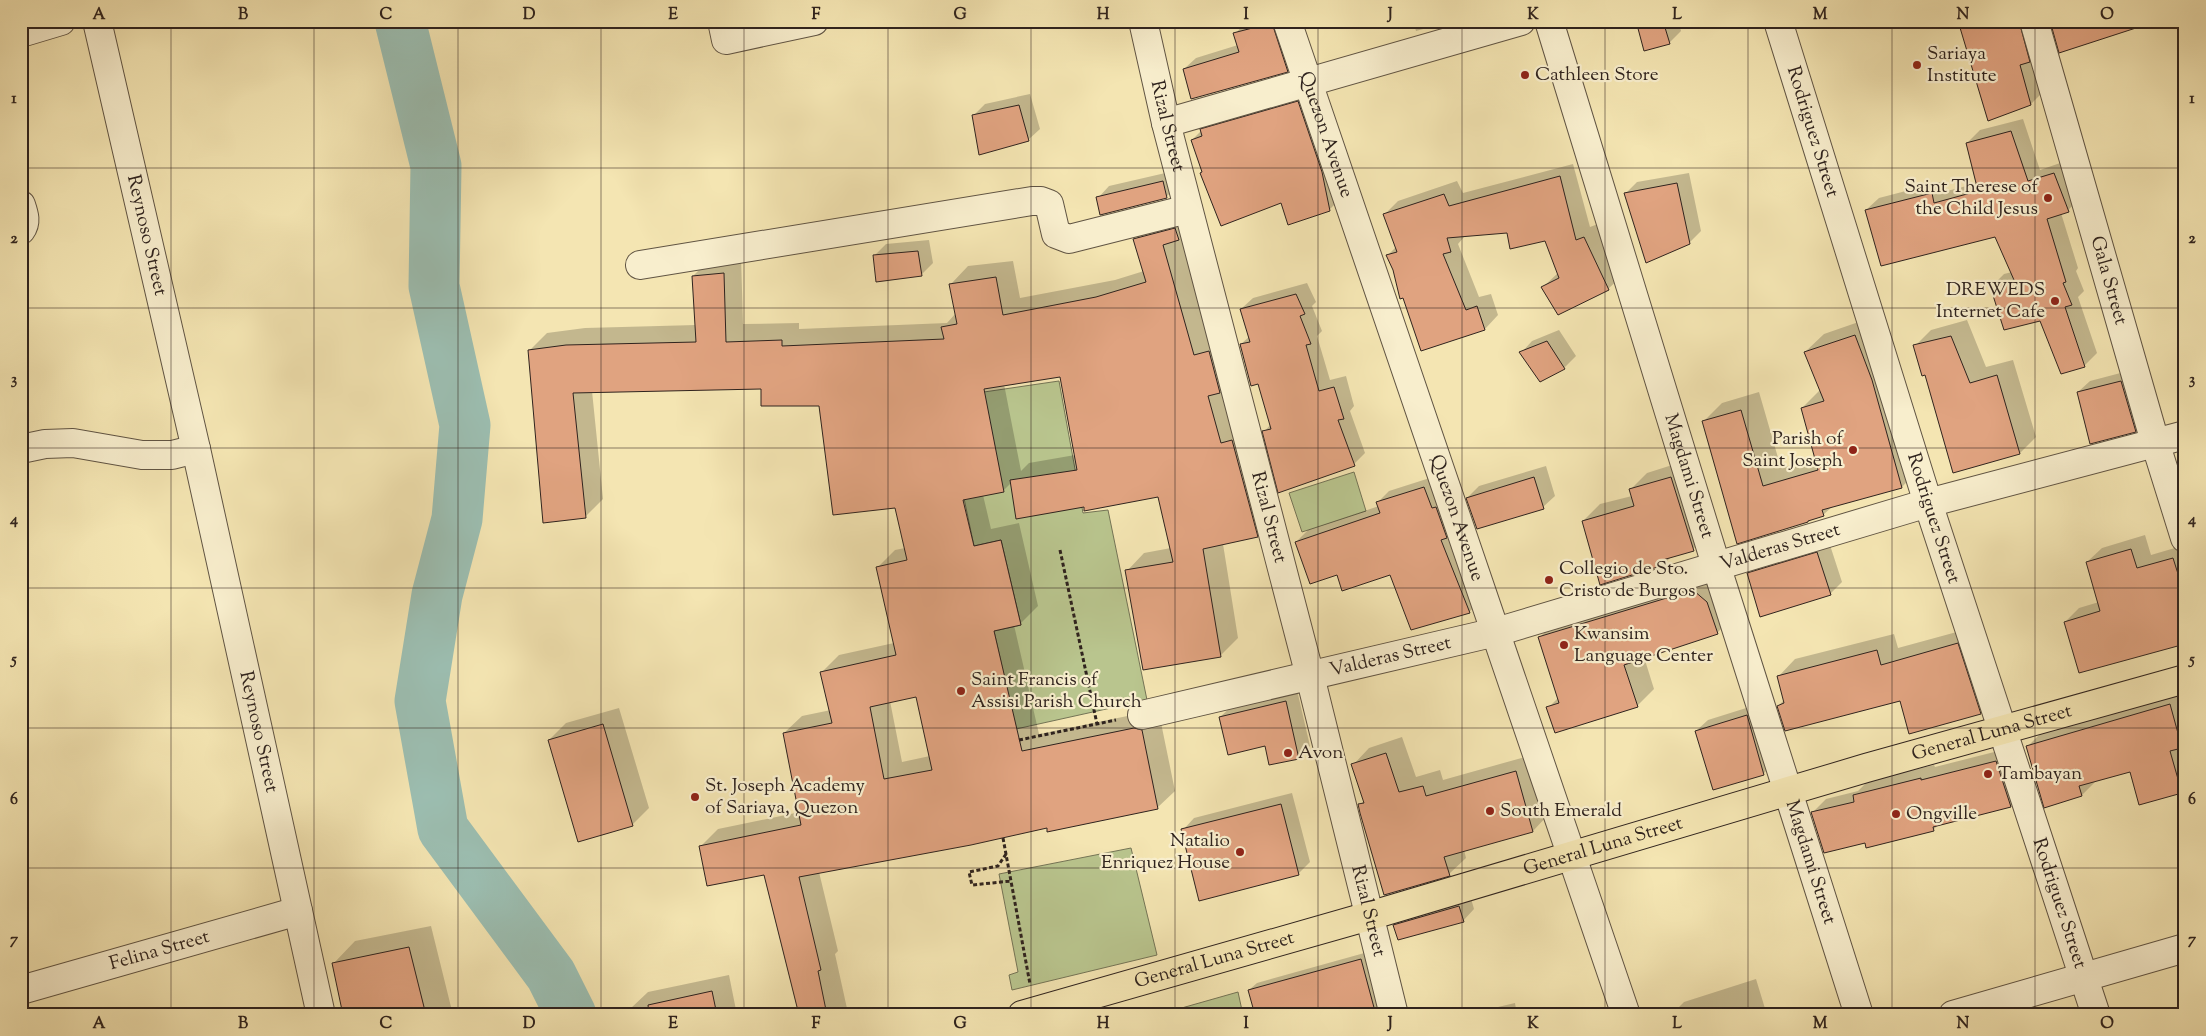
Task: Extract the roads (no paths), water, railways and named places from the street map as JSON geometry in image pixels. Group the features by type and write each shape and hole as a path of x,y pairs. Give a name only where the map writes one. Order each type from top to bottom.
{"main road":[{"name":"General Luna Street","path":"1028,1013 1369,916 1789,791 2185,679"}],"street":[{"path":"21,33 61,21"},
{"name":"Reynoso Street","path":"97,21 196,449 321,1015"},
{"path":"722,21 726,40 814,21"},
{"name":"Rizal Street","path":"1143,21 1166,123 1310,676 1394,1015"},
{"name":"Quezon Avenue","path":"1287,21 1496,632 1570,856 1626,1015"},
{"path":"1166,123 1521,21"},
{"name":"Magdami Street","path":"1549,21 1716,565 1860,1015"},
{"name":"Rodriguez Street","path":"1778,21 1928,503 2096,1015"},
{"name":"Gala Street","path":"2034,21 2155,442 2185,538"},
{"path":"640,265 1032,201 1041,201 1049,204 1056,234 1069,239 1188,209"},
{"path":"21,206 25,218 24,226 21,230"},
{"name":"Valderas Street","path":"1142,715 1496,632 1928,503 2185,435"},
{"path":"21,449 45,444 73,443 142,455 172,455 196,449"},
{"name":"Felina Street","path":"21,990 298,911"},
{"path":"1953,1015 2185,948"}],"waterway":[{"path":"400,21 436,166 434,286 465,425 457,519 437,595 420,701 443,829 551,975 571,1015"}],"place":[{"name":"Sariaya Institute","path":"1917,65"},
{"name":"Cathleen Store","path":"1525,75"},
{"name":"Saint Therese of the Child Jesus","path":"2048,198"},
{"name":"DREWEDS Internet Cafe","path":"2055,301"},
{"name":"Parish of Saint Joseph","path":"1853,450"},
{"name":"Collegio de Sto. Cristo de Burgos","path":"1549,580"},
{"name":"Kwansim Language Center","path":"1564,645"},
{"name":"Saint Francis of Assisi Parish Church","path":"961,691"},
{"name":"Avon","path":"1288,753"},
{"name":"Tambayan","path":"1988,774"},
{"name":"St. Joseph Academy of Sariaya, Quezon","path":"695,797"},
{"name":"South Emerald","path":"1490,811"},
{"name":"Ongville","path":"1896,814"},
{"name":"Natalio Enriquez House","path":"1240,852"}]}
